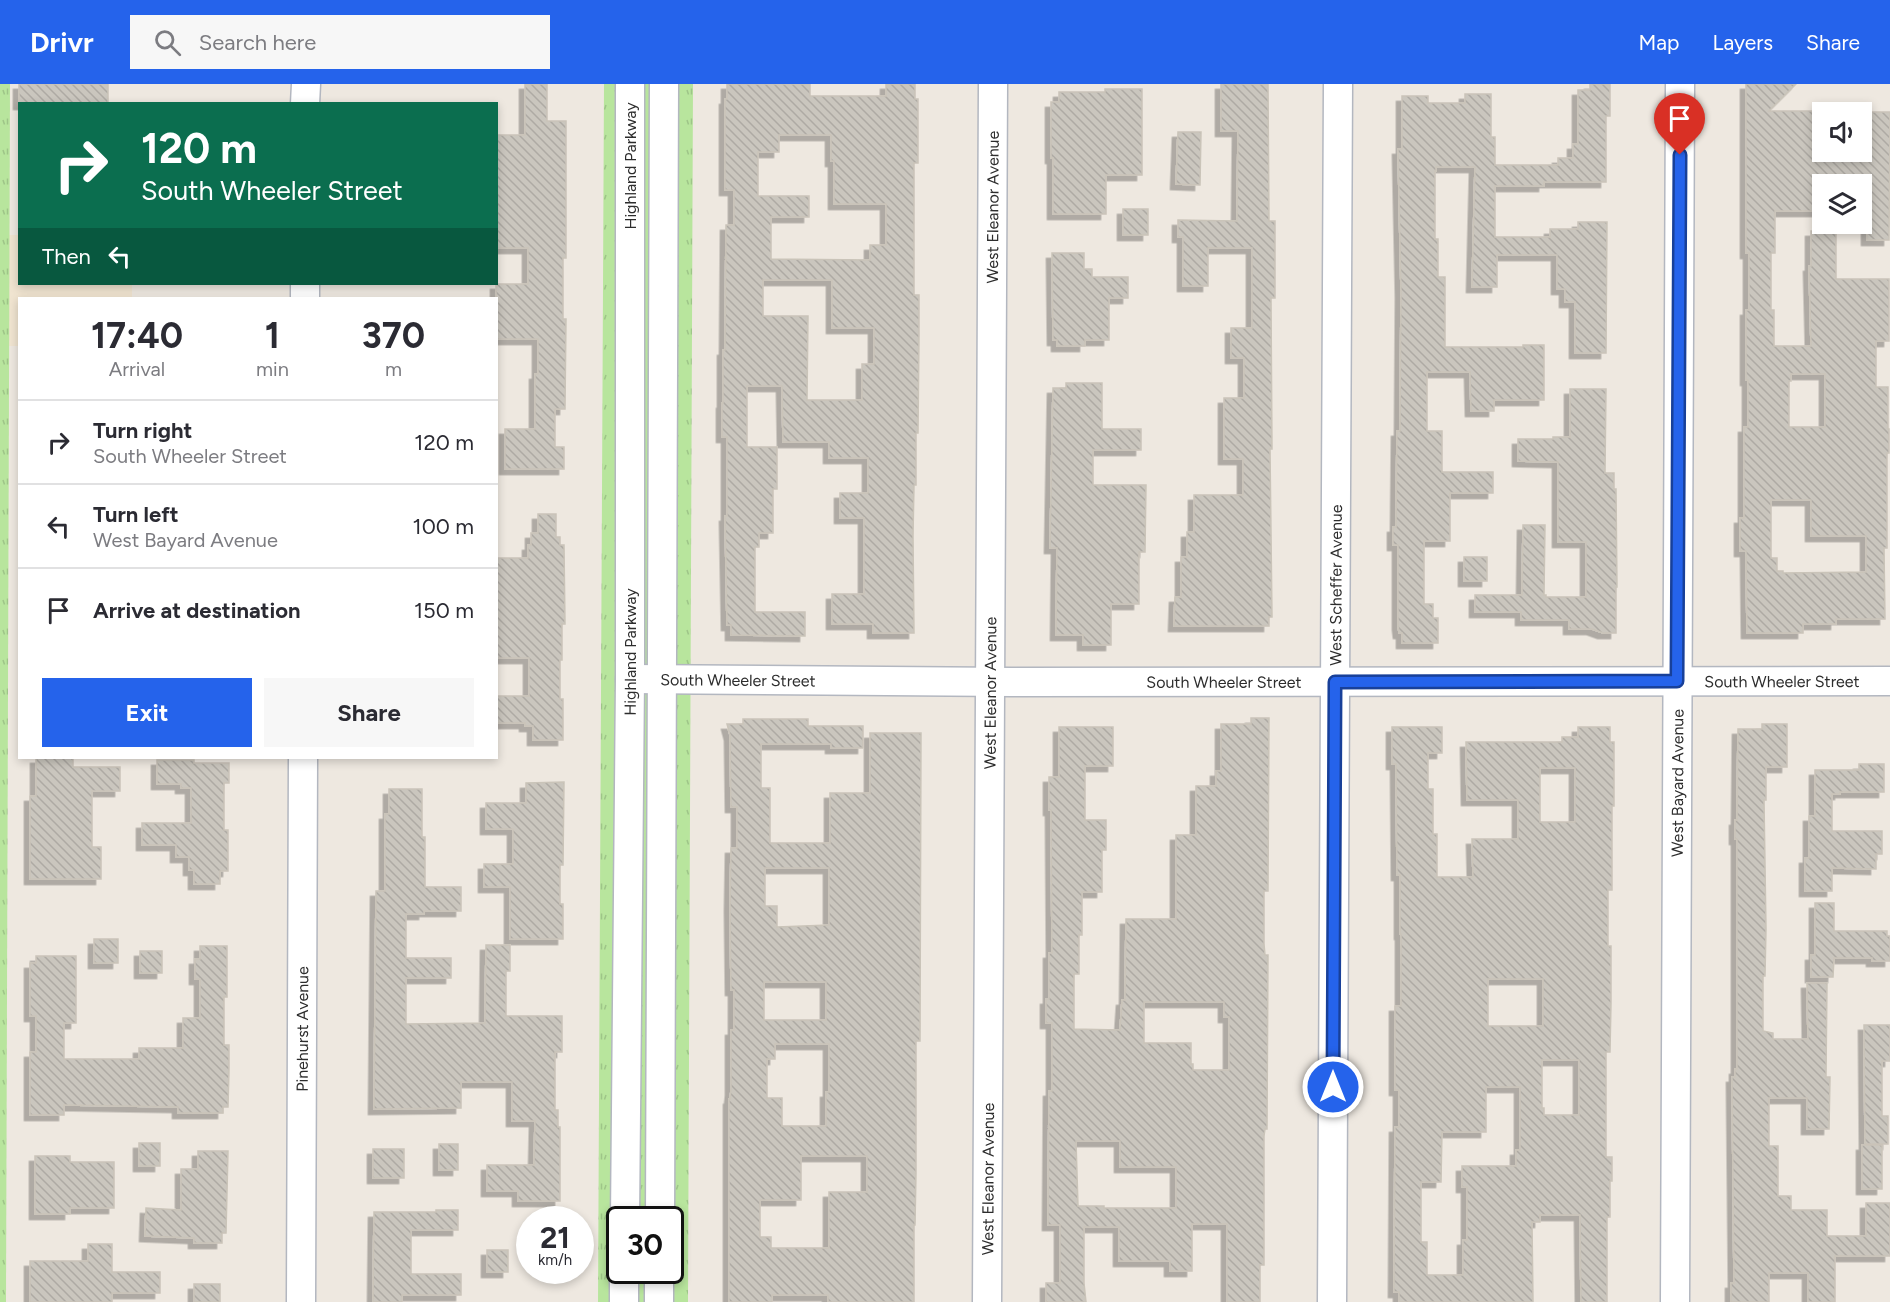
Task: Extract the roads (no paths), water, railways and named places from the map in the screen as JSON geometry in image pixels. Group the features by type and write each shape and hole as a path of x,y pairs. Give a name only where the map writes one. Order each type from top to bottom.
{"street":[{"path":"306,84 306,102"},
{"name":"Highland Parkway","path":"625,1206 630,679 630,84"},
{"name":"Highland Parkway","path":"660,1206 664,84"},
{"name":"West Eleanor Avenue","path":"987,1302 993,84"},
{"name":"West Scheffer Avenue","path":"1332,1302 1338,84"},
{"name":"West Bayard Avenue","path":"1675,1302 1680,84"},
{"name":"South Wheeler Street","path":"630,679 990,682 1890,681"},
{"name":"Pinehurst Avenue","path":"301,1302 303,759"},
{"path":"624,1284 624,1302"},
{"path":"659,1284 659,1302"}]}
